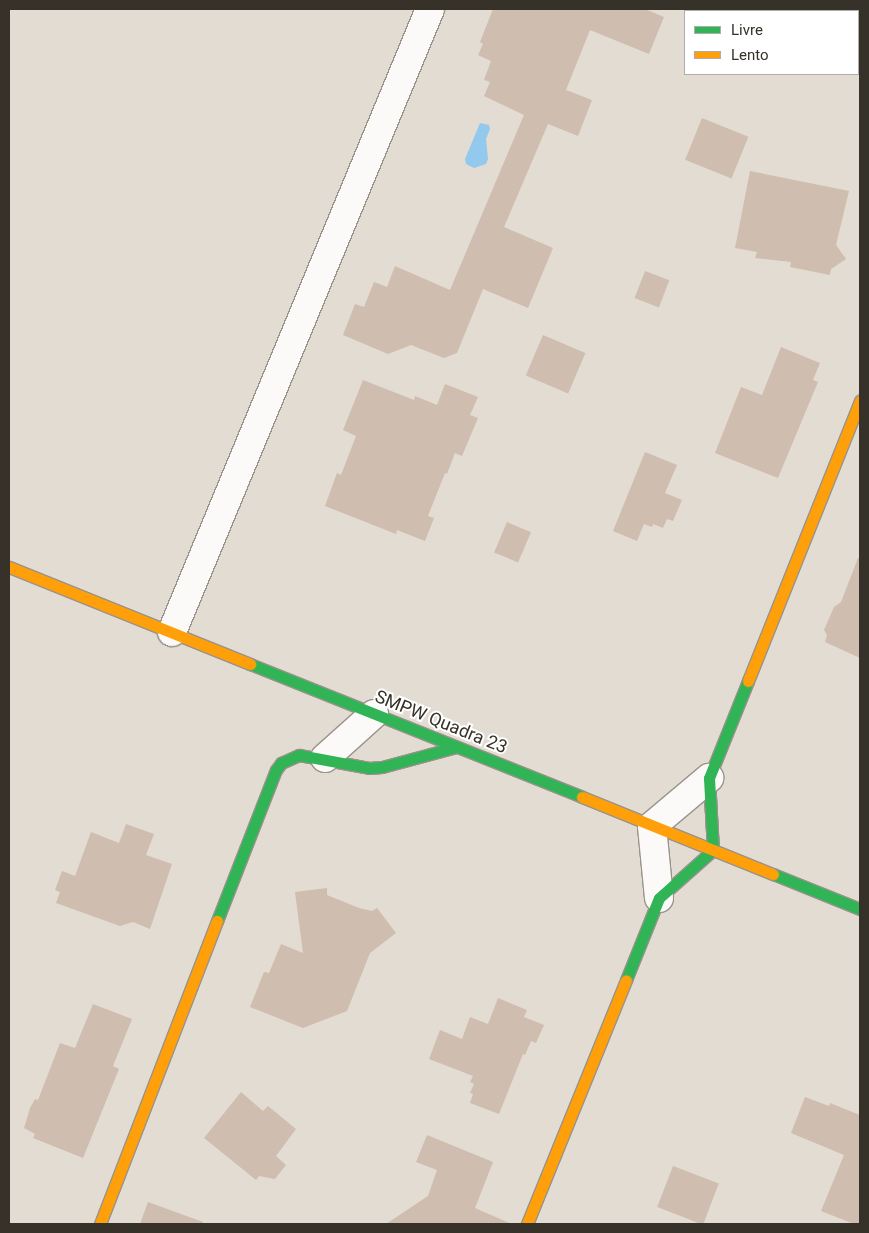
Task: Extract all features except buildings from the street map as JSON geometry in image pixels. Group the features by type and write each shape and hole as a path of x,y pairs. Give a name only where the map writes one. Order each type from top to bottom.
{"street":[{"path":"172,632 430,9"},
{"path":"527,1224 659,898 713,850 708,778 860,401"},
{"name":"SMPW Quadra 23","path":"9,567 860,909"},
{"path":"326,758 374,714"},
{"path":"100,1224 276,770 281,763 299,755 326,758 369,768 382,767 456,747"},
{"path":"659,898 652,826 708,778"}],"water":[{"path":"480,123 489,125 490,129 486,139 488,159 486,164 474,168 466,164 465,159"}],"traffic: fast":[{"path":"250,664 582,797"},
{"path":"626,980 659,898 713,850 709,778 748,681"},
{"path":"217,921 276,770 281,763 299,755 369,768 382,767 456,747"},
{"path":"773,874 860,909"}],"traffic: slow":[{"path":"748,681 860,401"},
{"path":"9,567 250,664"},
{"path":"582,797 773,874"},
{"path":"100,1224 217,921"},
{"path":"527,1224 626,980"}]}
